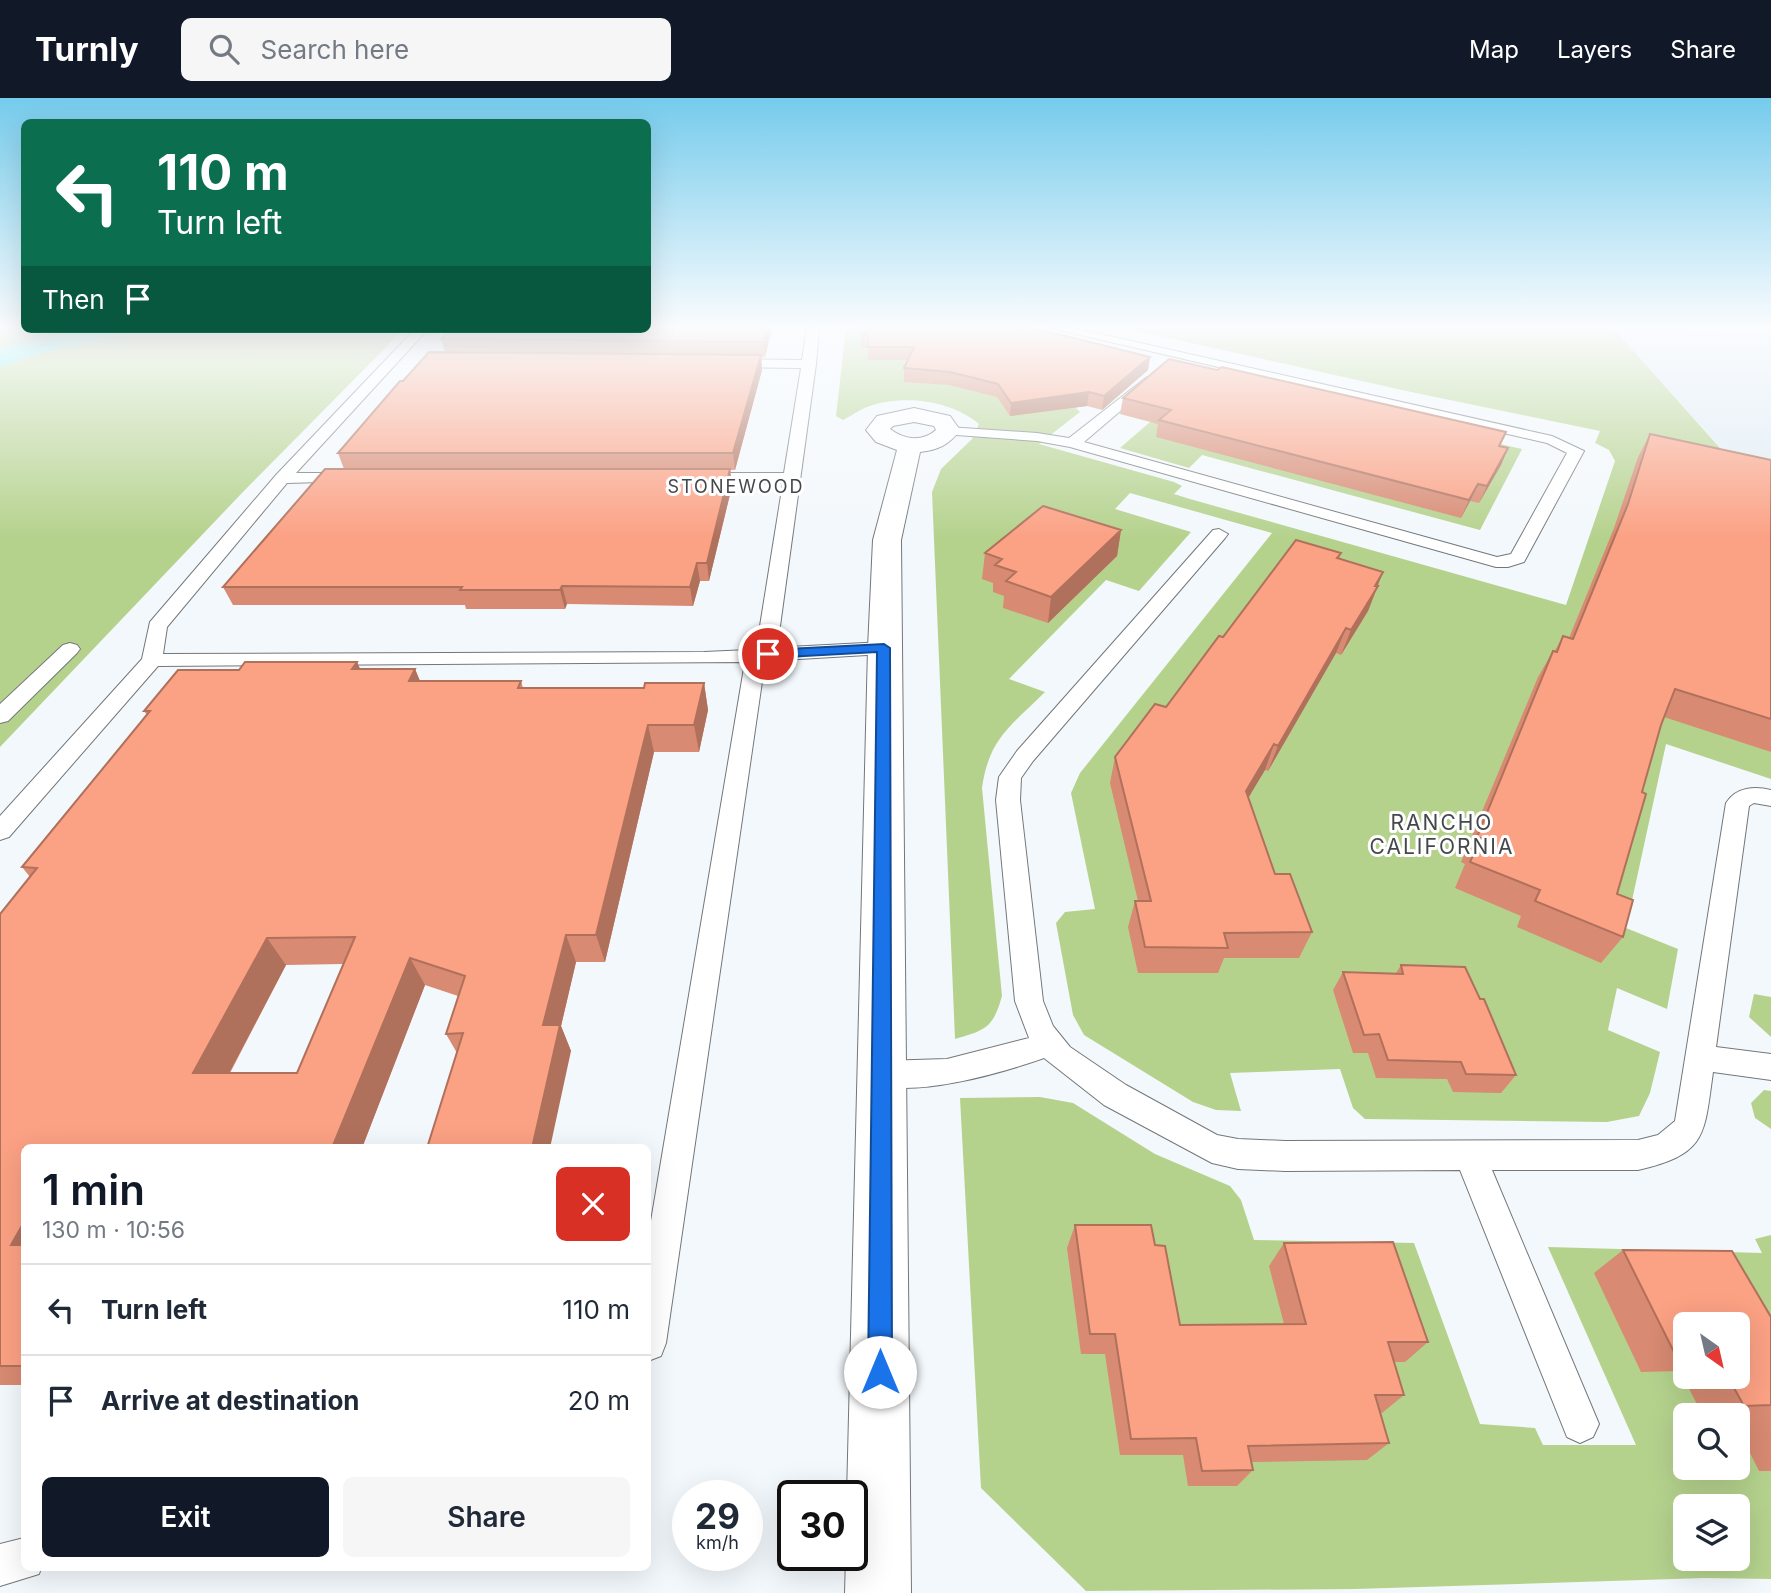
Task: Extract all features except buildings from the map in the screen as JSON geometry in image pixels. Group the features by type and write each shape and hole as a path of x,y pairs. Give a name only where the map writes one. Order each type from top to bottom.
{"street":[{"path":"878,1593 887,540 929,438"}],"lane":[{"path":"0,831 152,660 157,626 282,478 362,398"},
{"path":"651,1324 756,655 770,626 803,398"},
{"path":"1072,443 1093,429 1128,398"},
{"path":"929,438 1037,437 1072,443 1496,562 1508,562 1518,558 1576,451 1552,440 1362,398"},
{"path":"282,478 362,478"},
{"path":"681,478 792,478"},
{"path":"1219,534 1025,756 1010,778 1009,800 1029,1001 1041,1033 1060,1056 1115,1095 1212,1148 1238,1154 1273,1155 1638,1155 1663,1149 1682,1140 1690,1126 1738,803 1748,795 1758,794 1771,799"},
{"path":"152,660 704,658 884,648"},
{"path":"0,716 70,649"},
{"path":"881,1074 947,1072 1008,1058 1050,1044"},
{"path":"1700,1058 1771,1066"},
{"path":"1469,1156 1580,1424"},
{"path":"0,1565 21,1560"}],"shaded area":[{"path":"1676,398 1771,398 1771,460 1729,457"}],"green space":[{"path":"0,398 336,398 241,494 0,747"},
{"path":"838,398 1066,398 1080,412 1039,444 1174,482 1182,486 1174,494 1190,499 1566,605 1615,461 1609,450 1595,443 1600,431 1439,398 1675,398 1728,457 1771,460 1771,779 1666,744 1626,928 1678,949 1667,1009 1617,988 1608,1030 1660,1052 1650,1093 1639,1116 1607,1122 1365,1119 1353,1108 1340,1069 1230,1073 1241,1111 1216,1110 1193,1102 1084,1035 1073,1015 1056,923 1065,912 1095,909 1071,793 1080,773 1272,533 1130,493 1115,509 1191,532 1139,591 1106,580 1009,679 1045,692 1003,734 990,757 982,788 1002,996 995,1015 987,1026 955,1039 932,492 941,469 972,439 979,424 954,409 910,400 880,403 864,408 843,420 836,416"},
{"path":"1178,398 1298,398 1522,449 1480,530 1202,455 1189,468 1120,448"},
{"path":"1754,994 1771,997 1771,1037 1749,1017"},
{"path":"1764,1090 1771,1091 1771,1129 1755,1118 1751,1103"},
{"path":"1040,1097 1073,1103 1155,1154 1230,1186 1241,1200 1254,1240 1414,1243 1480,1424 1535,1428 1543,1445 1636,1445 1548,1247 1762,1253 1755,1239 1771,1235 1771,1579 1705,1578 1355,1589 1086,1591 981,1488 960,1098"}],"district":[{"name":"STONEWOOD","path":"736,487"},
{"name":"RANCHO CALIFORNIA","path":"1442,835"}],"route":[{"path":"768,654 884,648 880,1372"}]}
